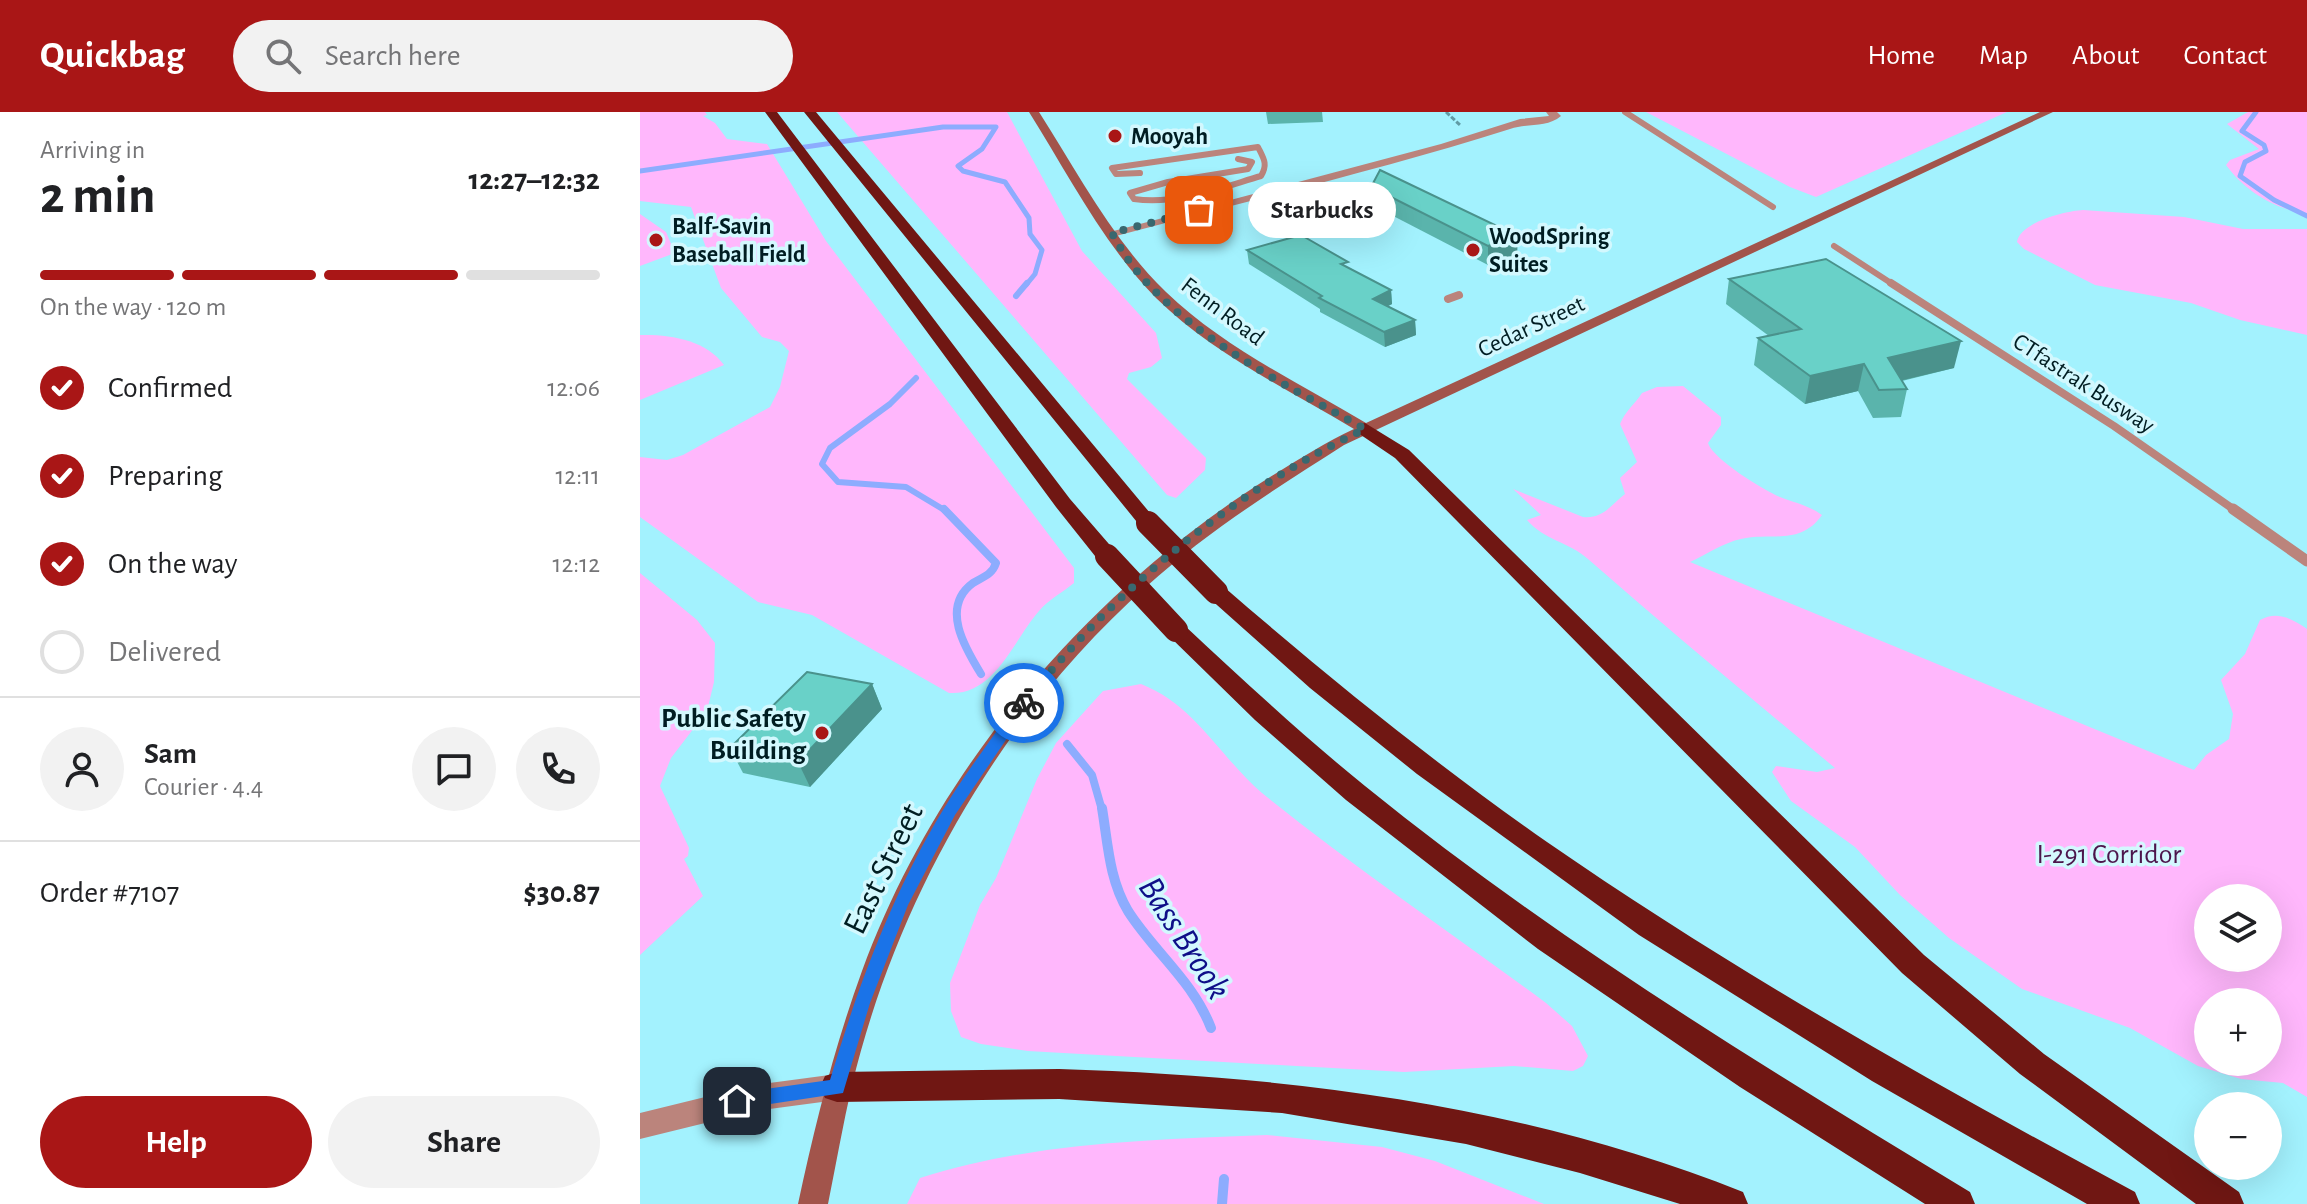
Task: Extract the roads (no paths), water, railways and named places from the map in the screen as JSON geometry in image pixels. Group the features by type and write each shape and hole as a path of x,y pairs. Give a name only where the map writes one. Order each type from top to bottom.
{"highway":[{"path":"771,112 1107,556 1176,630 1333,772 1475,884 1743,1070 1957,1204"},
{"path":"810,112 1148,523 1216,592 1379,732 1590,885 1845,1046 2122,1204"},
{"path":"1365,429 1402,454 1913,964 2032,1064 2226,1204"},
{"path":"837,1087 1130,1088 1336,1105 1426,1119 1590,1158 1730,1204"}],"main road":[{"name":"Fenn Road","path":"1034,112 1112,233 1155,289 1199,328 1295,390 1365,429"},
{"name":"Cedar Street","path":"1108,612 1228,510 1296,465 1365,429 2048,112"},
{"name":"East Street","path":"813,1204 837,1087 879,955 900,905 949,812 1019,709 1108,612"}],"street":[{"path":"1112,233 1467,140 1522,116 1552,120 1556,116 1551,112"},
{"path":"640,1126 754,1098 837,1087"}],"lane":[{"path":"1625,112 1773,207"},
{"path":"1140,173 1116,174 1112,168 1258,147 1268,159 1268,166 1261,176 1144,202 1134,199 1130,193 1168,182 1248,169 1252,162 1238,159"},
{"path":"1261,176 1265,193"},
{"path":"1306,217 1322,213"},
{"name":"CTfastrak Busway","path":"1834,246 2136,440 2307,561"},
{"path":"1448,299 1459,295"}],"waterway":[{"path":"2256,112 2242,131 2264,145 2266,151 2245,162 2240,176 2274,200 2307,216"},
{"name":"Bass Brook","path":"640,171 943,127 996,127 982,149 958,166 963,171 1005,182 1029,218 1030,234 1042,250 1035,274 1026,285"},
{"name":"Bass Brook","path":"1016,296 1027,283"},
{"name":"Bass Brook","path":"916,378 890,404 830,448 822,464 838,482 906,487 946,511"},
{"name":"Bass Brook","path":"946,511 996,563 990,573 963,593 958,604 959,628 981,674"},
{"name":"Bass Brook","path":"1067,744 1092,775 1102,810"},
{"name":"Bass Brook","path":"1102,808 1110,861 1122,899 1138,926 1184,981 1211,1028"},
{"name":"Bass Brook","path":"1222,1204 1224,1179"}],"place":[{"name":"Mooyah","path":"1115,136"},
{"name":"Starbucks","path":"1199,210"},
{"name":"Balf-Savin Baseball Field","path":"656,240"},
{"name":"WoodSpring Suites","path":"1473,250"},
{"name":"Public Safety Building","path":"822,733"}],"park label":[{"name":"I-291 Corridor","path":"2109,853"}]}
